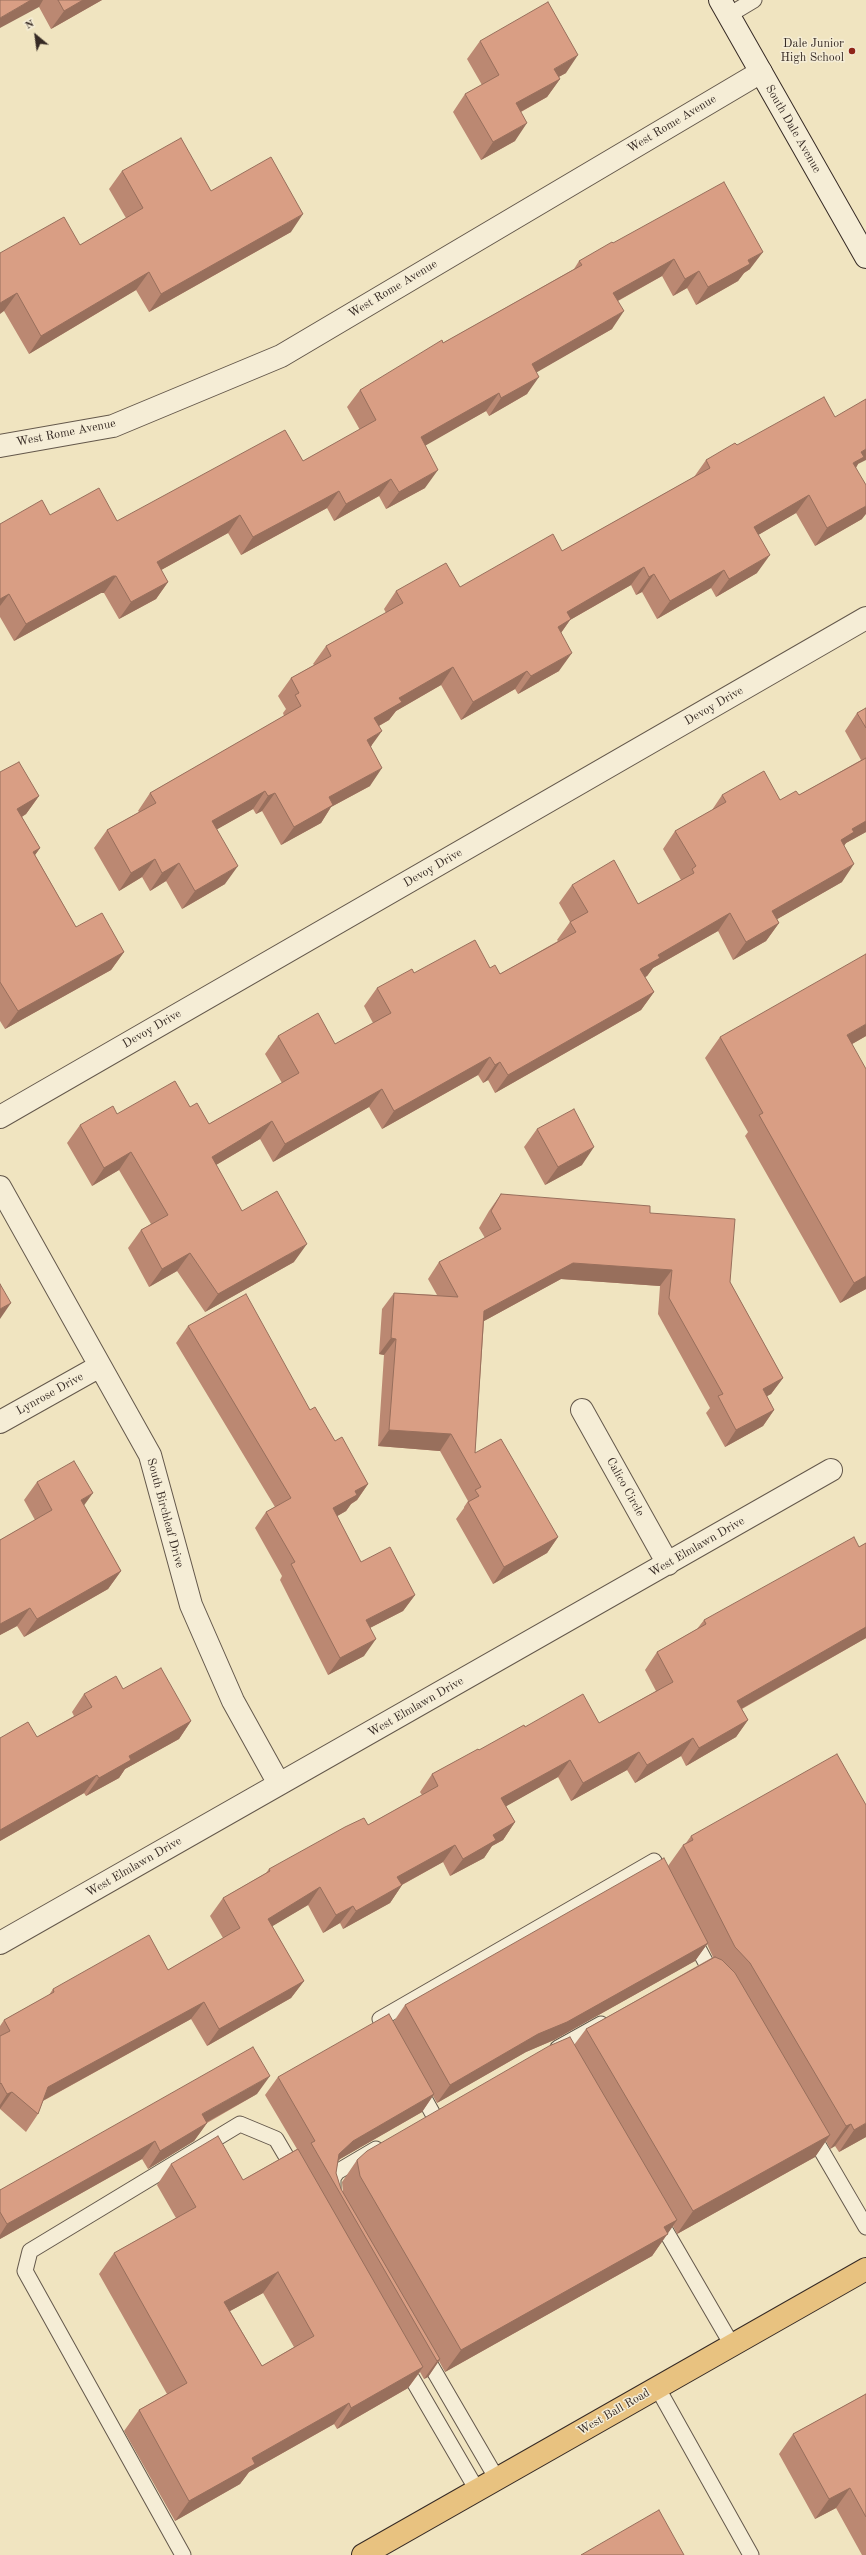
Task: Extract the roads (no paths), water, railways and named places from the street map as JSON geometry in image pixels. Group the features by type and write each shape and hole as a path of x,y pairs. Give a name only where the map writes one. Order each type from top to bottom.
{"main road":[{"name":"West Ball Road","path":"363,2555 866,2269"}],"street":[{"name":"South Dale Avenue","path":"724,8 866,257"},
{"name":"West Rome Avenue","path":"0,446 113,426 281,356 760,72"},
{"name":"Devoy Drive","path":"0,1117 866,618"},
{"name":"South Birchleaf Drive","path":"0,1187 150,1455 190,1605 233,1701 279,1784"},
{"name":"Lynrose Drive","path":"0,1422 100,1366"},
{"name":"Calico Circle","path":"582,1410 668,1564"},
{"name":"West Elmlawn Drive","path":"0,1943 831,1470"}],"lane":[{"path":"724,8 754,0"},
{"path":"395,2046 380,2019 654,1861 672,1896"},
{"path":"686,1925 717,1979 699,1969 692,1972"},
{"path":"556,2054 612,2017"},
{"path":"411,2074 434,2116"},
{"path":"420,2123 447,2108"},
{"path":"804,2121 866,2228"},
{"path":"183,2555 25,2271 30,2251 240,2124 276,2139 301,2183"},
{"path":"340,2208 332,2189 333,2178 346,2166 387,2143"},
{"path":"648,2200 732,2345"},
{"path":"414,2336 497,2479"},
{"path":"397,2352 477,2490"},
{"path":"657,2387 751,2555"}],"place":[{"name":"Dale Junior High School","path":"852,51"}]}
